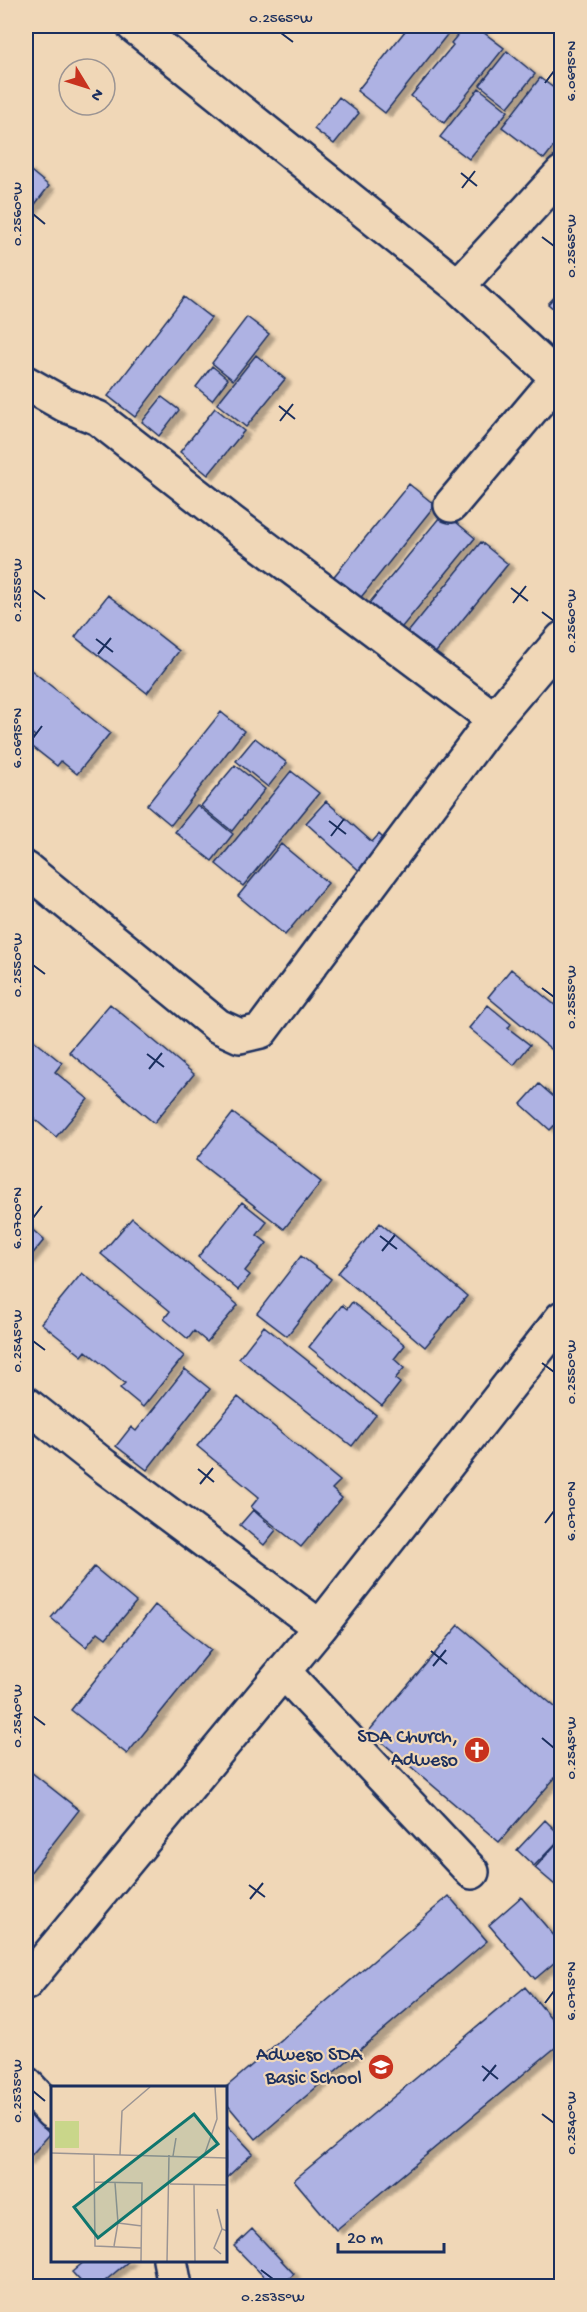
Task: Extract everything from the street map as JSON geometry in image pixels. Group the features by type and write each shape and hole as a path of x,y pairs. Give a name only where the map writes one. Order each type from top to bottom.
{"street":[{"path":"134,26 458,286 559,381 451,505"},
{"path":"458,286 561,173"},
{"path":"26,383 65,405 98,418 231,522 494,719"},
{"path":"26,869 218,1026 240,1036 261,1031 494,719 561,639"},
{"path":"26,1983 320,1627 561,1318"},
{"path":"26,1404 104,1466 320,1627"},
{"path":"283,1671 472,1872"},
{"path":"26,2084 51,2111"},
{"path":"170,2261 175,2286"}],"building":[{"path":"409,26 454,26 385,113 357,91"},
{"path":"465,26 475,26 504,48 444,123 411,96 453,45 451,43"},
{"path":"507,51 535,74 508,107 480,85"},
{"path":"540,78 562,94 562,136 544,159 502,127"},
{"path":"479,88 508,111 469,159 440,137"},
{"path":"339,97 359,113 334,144 314,129"},
{"path":"26,167 49,186 26,216"},
{"path":"562,289 562,316 548,304"},
{"path":"184,297 211,318 135,417 108,396"},
{"path":"247,317 269,334 233,380 212,363"},
{"path":"256,355 285,379 246,427 217,404"},
{"path":"212,366 228,379 212,400 196,387"},
{"path":"162,397 179,410 159,436 142,422"},
{"path":"215,408 244,431 208,475 180,452"},
{"path":"409,484 435,505 358,601 331,580"},
{"path":"444,512 475,538 397,633 366,607"},
{"path":"481,542 508,564 428,662 401,641"},
{"path":"108,595 179,651 147,693 75,637"},
{"path":"26,666 110,733 77,774 61,761 57,766 29,744 35,736 26,729"},
{"path":"221,712 244,731 171,825 147,805"},
{"path":"255,738 287,763 268,787 236,761"},
{"path":"235,765 265,789 232,831 201,806"},
{"path":"291,771 319,793 243,886 216,864"},
{"path":"326,801 372,842 379,834 389,844 363,874 306,823"},
{"path":"197,805 233,834 212,861 175,832"},
{"path":"281,844 328,883 285,935 238,896"},
{"path":"511,969 562,1011 562,1058 488,997"},
{"path":"110,1004 194,1074 154,1123 69,1052"},
{"path":"488,1005 511,1024 508,1028 530,1045 514,1065 469,1028"},
{"path":"26,1034 62,1063 55,1072 88,1099 56,1137 26,1112"},
{"path":"539,1084 562,1104 562,1117 550,1130 521,1104"},
{"path":"233,1113 321,1182 284,1229 196,1160"},
{"path":"242,1202 267,1222 257,1235 267,1243 245,1271 250,1275 238,1290 198,1257"},
{"path":"132,1218 238,1305 207,1342 194,1331 188,1339 164,1319 170,1311 101,1254"},
{"path":"380,1223 467,1296 425,1347 338,1273"},
{"path":"26,1224 44,1240 26,1262"},
{"path":"301,1256 331,1279 287,1336 257,1313"},
{"path":"82,1273 184,1356 143,1407 120,1388 125,1383 86,1351 82,1356 41,1323"},
{"path":"352,1302 405,1345 394,1359 404,1368 395,1379 400,1383 382,1406 309,1347 342,1305 347,1309"},
{"path":"264,1326 376,1415 352,1446 239,1358"},
{"path":"185,1369 210,1389 147,1470 116,1446 131,1427 136,1431"},
{"path":"238,1397 340,1481 332,1489 342,1498 301,1547 251,1507 259,1497 197,1446"},
{"path":"253,1510 276,1530 264,1545 240,1525"},
{"path":"94,1567 136,1602 106,1638 98,1632 86,1647 51,1618"},
{"path":"155,1605 211,1650 127,1754 71,1710"},
{"name":"SDA Church, Adweso","path":"459,1625 562,1713 562,1770 499,1842 369,1731"},
{"path":"26,1768 79,1810 26,1878"},
{"path":"545,1820 562,1837 534,1866 517,1850"},
{"path":"556,1844 562,1849 562,1877 555,1885 535,1868"},
{"path":"449,1896 487,1941 256,2139 226,2103 226,2087"},
{"path":"521,1897 562,1945 562,1956 535,1979 489,1925"},
{"path":"525,1987 562,2031 562,2042 336,2230 294,2180"},
{"path":"26,2111 50,2134 26,2161"},
{"path":"226,2124 253,2153 226,2178"},
{"path":"252,2229 294,2274 281,2286 273,2286 234,2246"},
{"path":"85,2261 129,2261 99,2286 85,2286 72,2272"}],"place":[{"name":"SDA Church, Adweso","path":"477,1750"},
{"name":"Adweso SDA Basic School","path":"381,2067"}]}
